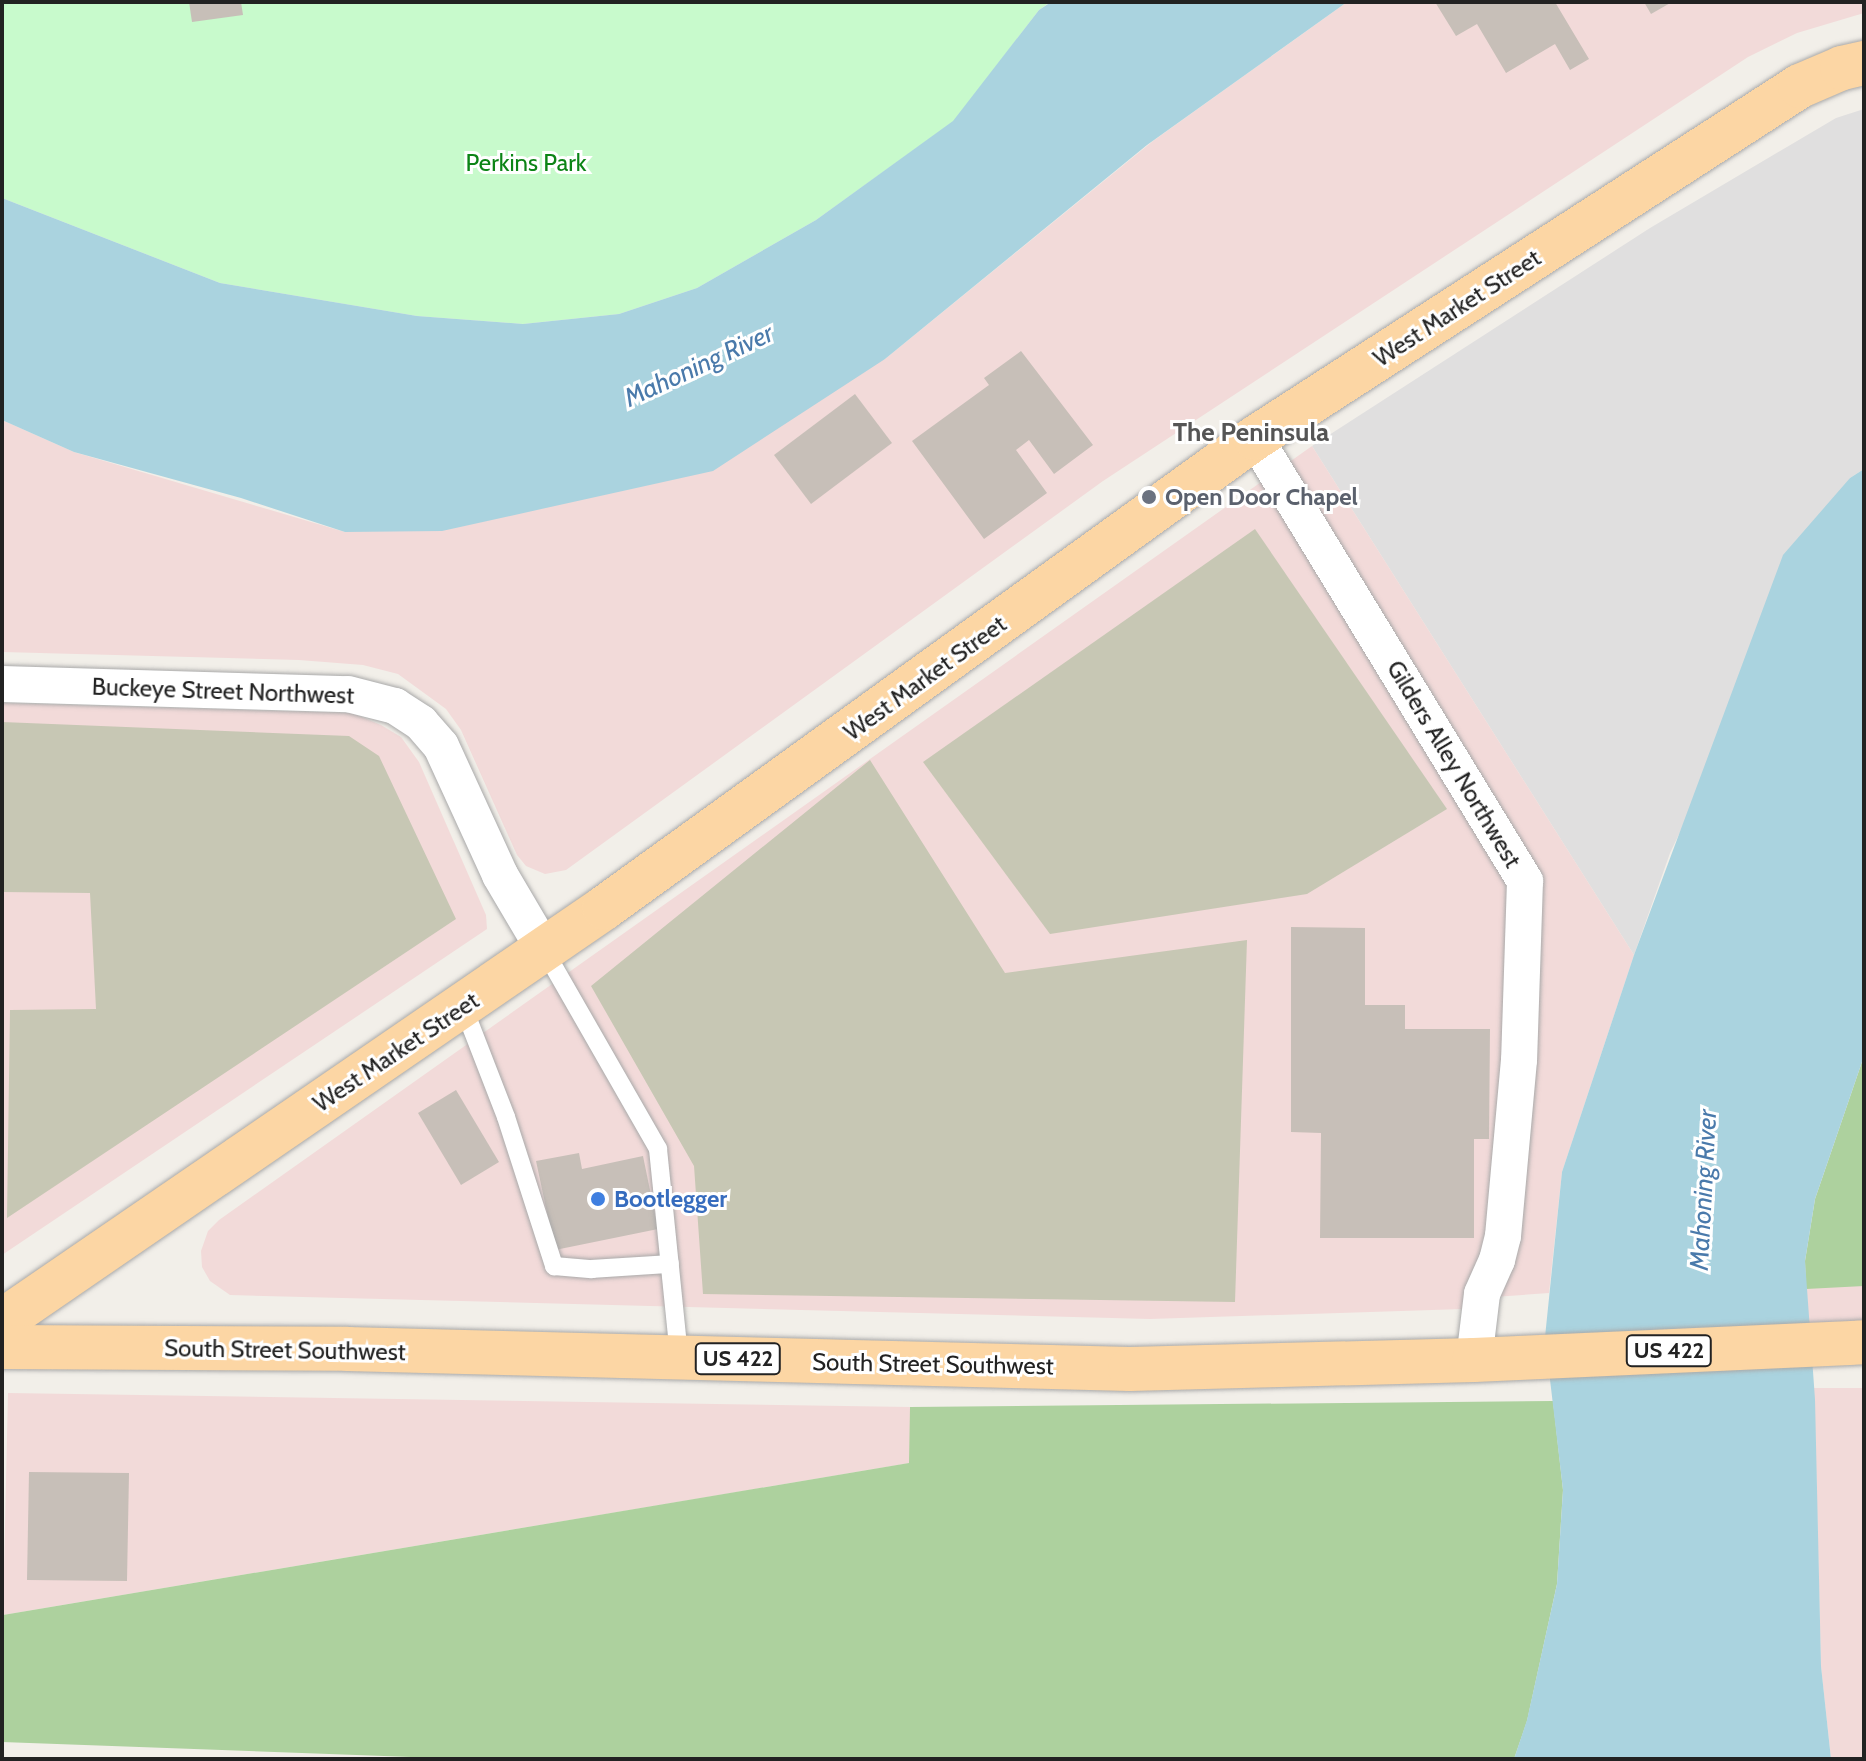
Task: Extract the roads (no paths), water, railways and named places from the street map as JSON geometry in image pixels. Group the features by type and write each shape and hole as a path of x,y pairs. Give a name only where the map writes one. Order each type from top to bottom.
{"main road":[{"name":"West Market Street","path":"2,1321 463,1006 778,784 1255,438 1800,86 1842,68 1864,63"},
{"name":"South Street Southwest","path":"2,1347 347,1349 1130,1369 1474,1360 1864,1342"}],"street":[{"name":"Gilders Alley Northwest","path":"1255,438 1525,881 1519,1060 1503,1236 1497,1260 1482,1294 1474,1360"},
{"name":"Buckeye Street Northwest","path":"2,684 348,694 395,706 421,723 441,746 500,875 543,948"}],"lane":[{"path":"543,948 658,1149 679,1357"},
{"path":"463,1006 506,1117 554,1266 592,1269 670,1264"}],"water":[{"name":"Mahoning River","path":"1051,2 1347,2 1147,145 885,359 713,471 442,531 345,532 241,498 74,452 2,420 2,198 220,283 417,316 523,324 619,314 697,288 816,220 953,121 1039,10"},
{"name":"Mahoning River","path":"1864,469 1864,1056 1815,1199 1805,1261 1815,1399 1821,1666 1831,1759 1514,1759 1527,1720 1557,1584 1563,1490 1545,1337 1562,1172 1634,955 1783,555 1850,478"}],"place":[{"name":"Open Door Chapel","path":"1149,497"},
{"name":"Bootlegger","path":"598,1199"}],"district":[{"name":"The Peninsula","path":"1251,433"}],"park label":[{"name":"Perkins Park","path":"526,163"}]}
